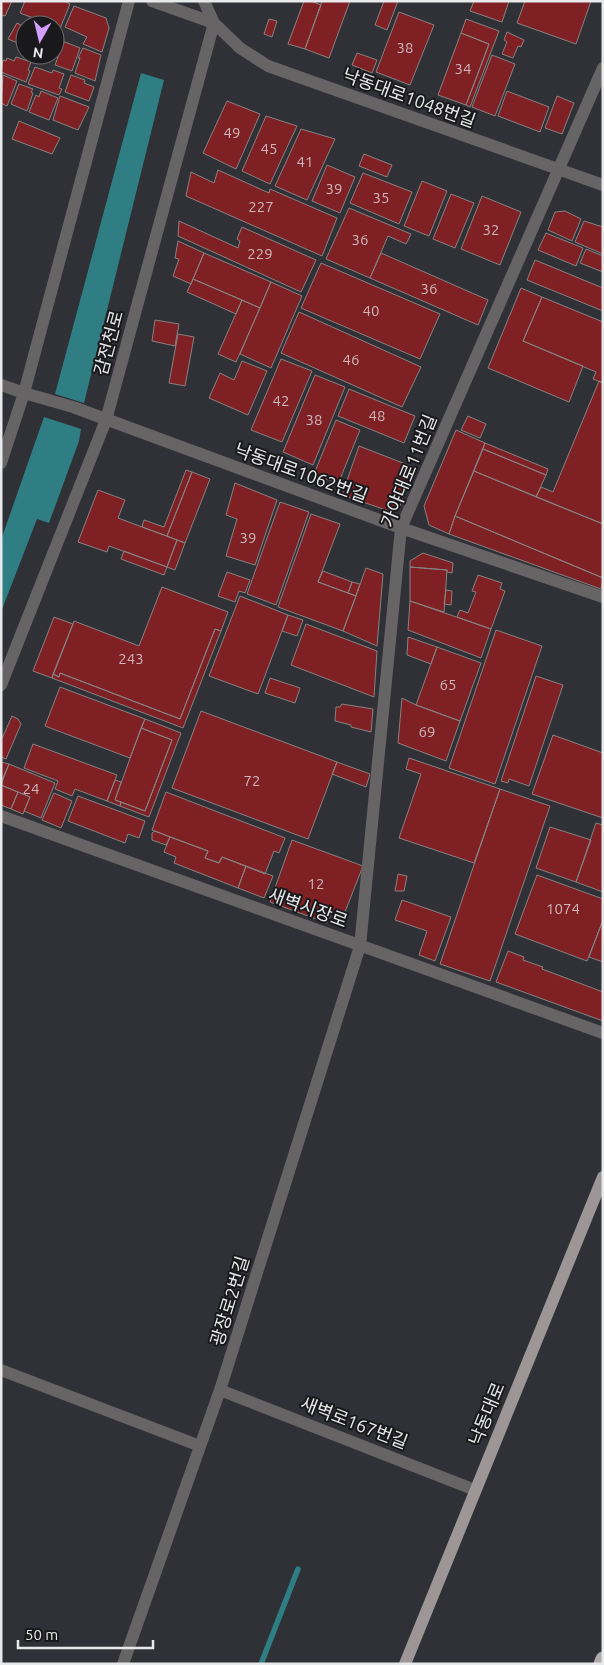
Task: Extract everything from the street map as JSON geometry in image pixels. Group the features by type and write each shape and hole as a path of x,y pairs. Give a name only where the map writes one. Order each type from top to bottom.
{"highway":[{"path":"601,1664 603,1659"}],"main road":[{"name":"낙동대로","path":"405,1664 603,1177"}],"street":[{"path":"1,463 24,394 129,1"},
{"path":"152,1 214,23"},
{"path":"204,1 214,23"},
{"name":"낙동대로1048번길","path":"214,23 240,48 268,66 603,185"},
{"name":"감전천로","path":"1,685 106,420 214,23"},
{"name":"가야대로11번길","path":"360,946 401,528 603,68"},
{"name":"낙동대로1062번길","path":"1,385 24,394 73,407 401,528 603,597"},
{"name":"새벽시장로","path":"1,816 603,1034"},
{"name":"광장로2번길","path":"123,1664 220,1390 360,946"},
{"path":"1,1370 200,1446"},
{"name":"새벽로167번길","path":"220,1390 475,1490"}],"water":[{"path":"141,73 164,80 84,403 55,394"},
{"path":"44,417 81,429 79,441 49,523 37,519 1,612 1,540"}],"building":[{"path":"1,1 12,1 5,16 1,15"},
{"path":"25,1 64,1 70,4 65,16 25,15 20,13"},
{"path":"304,1 311,1 321,5 305,49 288,44"},
{"path":"322,1 350,1 329,58 305,49"},
{"path":"384,1 398,1 387,30 375,25"},
{"path":"474,1 509,1 502,22 470,11"},
{"path":"525,1 591,1 576,44 517,23"},
{"path":"74,6 106,18 109,28 102,52 83,44 87,37 65,27"},
{"path":"399,12 434,25 410,85 376,72"},
{"path":"269,19 277,21 272,37 264,34"},
{"path":"466,19 499,31 470,107 466,105 489,44 461,33"},
{"path":"15,27 15,42 8,39"},
{"path":"507,32 524,40 521,47 518,46 513,58 502,54 507,42 504,40"},
{"path":"461,33 489,44 466,105 438,95"},
{"path":"65,42 80,48 72,71 55,65 65,65"},
{"path":"83,48 101,55 95,81 75,73 80,58 78,58"},
{"path":"357,53 377,60 372,73 352,65"},
{"path":"492,55 515,64 495,116 472,107"},
{"path":"7,58 14,61 15,59 15,65 30,65 26,82 1,72 3,60 6,61"},
{"path":"35,67 52,73 53,70 64,74 59,88 62,89 59,95 28,84"},
{"path":"3,75 17,81 7,106 1,103"},
{"path":"71,75 85,80 84,83 94,87 89,101 65,92"},
{"path":"19,84 33,89 27,111 11,104"},
{"path":"41,91 58,98 49,120 29,112 36,95 39,97"},
{"path":"507,91 549,107 540,132 498,116"},
{"path":"60,96 89,107 78,130 53,120"},
{"path":"557,96 574,103 562,134 545,128"},
{"path":"227,101 260,114 236,169 203,153"},
{"path":"266,116 297,126 270,184 242,171"},
{"path":"19,121 60,138 52,154 12,139"},
{"path":"301,129 335,139 307,200 275,186"},
{"path":"364,154 392,165 387,177 359,166"},
{"path":"327,165 355,177 340,213 312,201"},
{"path":"218,170 269,193 270,189 337,218 322,256 186,196 191,172 214,183"},
{"path":"363,173 412,192 399,224 350,203"},
{"path":"422,181 447,191 429,236 404,226"},
{"path":"451,194 474,203 455,248 433,239"},
{"path":"482,196 521,212 500,265 461,249"},
{"path":"349,208 411,234 406,244 388,236 370,278 326,259"},
{"path":"565,211 581,219 572,241 548,230 555,212"},
{"path":"179,221 238,248 240,241 237,239 242,227 316,260 301,292 178,236"},
{"path":"584,221 603,227 603,254 575,242"},
{"path":"546,233 583,248 576,266 538,250"},
{"path":"178,241 204,253 191,284 173,276 179,259 175,258"},
{"path":"586,249 603,256 603,272 580,263"},
{"path":"204,253 271,282 260,308 193,279"},
{"path":"381,253 488,300 478,325 370,278"},
{"path":"535,260 603,288 603,311 527,280"},
{"path":"321,263 440,314 420,359 301,308"},
{"path":"193,279 242,300 236,314 187,292"},
{"path":"271,282 302,296 271,368 240,354"},
{"path":"521,288 542,297 523,341 583,366 569,402 488,368"},
{"path":"542,297 603,322 603,383 593,379 596,372 523,341"},
{"path":"242,300 260,308 236,362 218,354"},
{"path":"299,312 421,367 402,407 281,353"},
{"path":"155,320 179,324 175,346 152,341"},
{"path":"178,334 194,337 185,386 169,383"},
{"path":"281,359 312,371 282,442 251,430"},
{"path":"242,361 267,371 248,415 209,398 220,373 234,380"},
{"path":"315,375 345,387 313,465 283,452"},
{"path":"599,381 603,383 603,524 536,497 541,487 553,492"},
{"path":"349,389 415,416 404,443 338,416"},
{"path":"468,416 486,424 480,438 461,430"},
{"path":"336,420 360,430 338,484 314,474"},
{"path":"456,430 485,443 449,534 429,525 424,506"},
{"path":"485,443 548,469 546,475 483,449"},
{"path":"359,446 413,467 400,506 389,511 342,495"},
{"path":"483,449 546,475 536,497 474,471"},
{"path":"186,470 192,472 167,536 142,527 144,520 164,527"},
{"path":"474,471 603,524 603,578 455,516"},
{"path":"192,472 210,479 185,543 167,536"},
{"path":"235,483 277,500 255,565 226,556 237,519 226,515"},
{"path":"98,490 125,500 118,518 177,540 167,567 109,546 107,552 78,542"},
{"path":"280,502 309,512 276,605 247,594"},
{"path":"311,514 340,524 318,582 356,596 343,631 278,607"},
{"path":"455,516 603,578 601,589 449,534"},
{"path":"177,540 185,543 175,570 167,567"},
{"path":"124,551 167,567 164,575 121,559"},
{"path":"423,553 453,563 452,573 447,572 447,570 410,567 410,561"},
{"path":"410,567 447,570 444,612 410,601"},
{"path":"366,568 383,574 377,646 343,631"},
{"path":"323,571 352,582 348,593 318,582"},
{"path":"227,572 250,580 245,593 239,591 235,602 218,596"},
{"path":"478,575 502,583 500,589 505,591 491,629 457,617 460,610 468,613 476,592 472,591"},
{"path":"352,582 360,584 356,596 348,593"},
{"path":"162,587 228,612 221,631 215,629 180,719 60,673 59,677 53,674 74,621 139,646"},
{"path":"446,590 452,591 451,605 444,604"},
{"path":"240,596 288,615 258,694 209,676"},
{"path":"410,601 491,629 481,658 408,630"},
{"path":"288,615 303,620 297,636 282,631"},
{"path":"54,617 73,624 52,678 33,671"},
{"path":"306,624 377,651 374,697 291,665"},
{"path":"215,629 221,631 183,728 52,678 53,674 59,677 60,673 180,719"},
{"path":"496,630 542,646 495,784 449,768"},
{"path":"408,637 437,647 431,664 407,655"},
{"path":"437,647 481,663 460,721 416,705"},
{"path":"536,676 563,685 529,786 509,779 508,783 501,781"},
{"path":"270,678 300,688 295,703 265,693"},
{"path":"60,687 145,719 130,758 45,726"},
{"path":"402,698 460,721 446,761 398,743"},
{"path":"342,704 373,709 371,732 335,721 336,707 340,707"},
{"path":"201,711 337,762 308,839 172,788"},
{"path":"12,716 18,719 21,724 6,759 1,757 1,741"},
{"path":"145,719 181,733 149,817 120,806 121,802 145,811 172,740 141,728"},
{"path":"141,728 172,740 145,811 115,800"},
{"path":"553,735 603,753 603,818 532,794"},
{"path":"33,744 117,775 107,801 75,789 72,796 55,789 58,781 24,768"},
{"path":"409,758 500,789 474,863 399,838 421,774 406,769"},
{"path":"1,762 9,764 1,782"},
{"path":"337,762 370,774 366,787 332,774"},
{"path":"9,764 55,783 41,818 24,811 30,797 1,785"},
{"path":"115,780 121,782 115,800 121,802 120,806 107,801"},
{"path":"1,785 18,792 11,809 1,805"},
{"path":"500,789 550,806 490,981 440,964"},
{"path":"18,792 30,797 23,814 11,809"},
{"path":"166,792 285,838 279,853 274,851 265,874 222,857 219,863 205,858 208,851 152,830"},
{"path":"54,793 72,801 61,828 42,820"},
{"path":"78,796 145,821 139,838 128,834 125,843 68,821"},
{"path":"596,823 603,825 603,892 576,882"},
{"path":"550,827 591,840 576,882 536,868"},
{"path":"155,831 170,837 166,845 152,840 152,833"},
{"path":"170,837 208,851 205,858 219,863 222,857 246,866 238,888 174,863 176,857 164,852"},
{"path":"292,840 363,866 343,917 332,912 327,923 270,902"},
{"path":"246,866 273,876 264,898 238,888"},
{"path":"398,874 407,876 404,891 395,891"},
{"path":"537,875 603,899 603,920 587,961 515,934"},
{"path":"402,900 451,917 435,961 419,955 427,931 395,920"},
{"path":"603,920 603,962 589,957"},
{"path":"508,951 524,957 523,960 543,967 542,969 603,992 603,1021 496,982"}],"waterway":[{"path":"261,1664 298,1569"}]}
